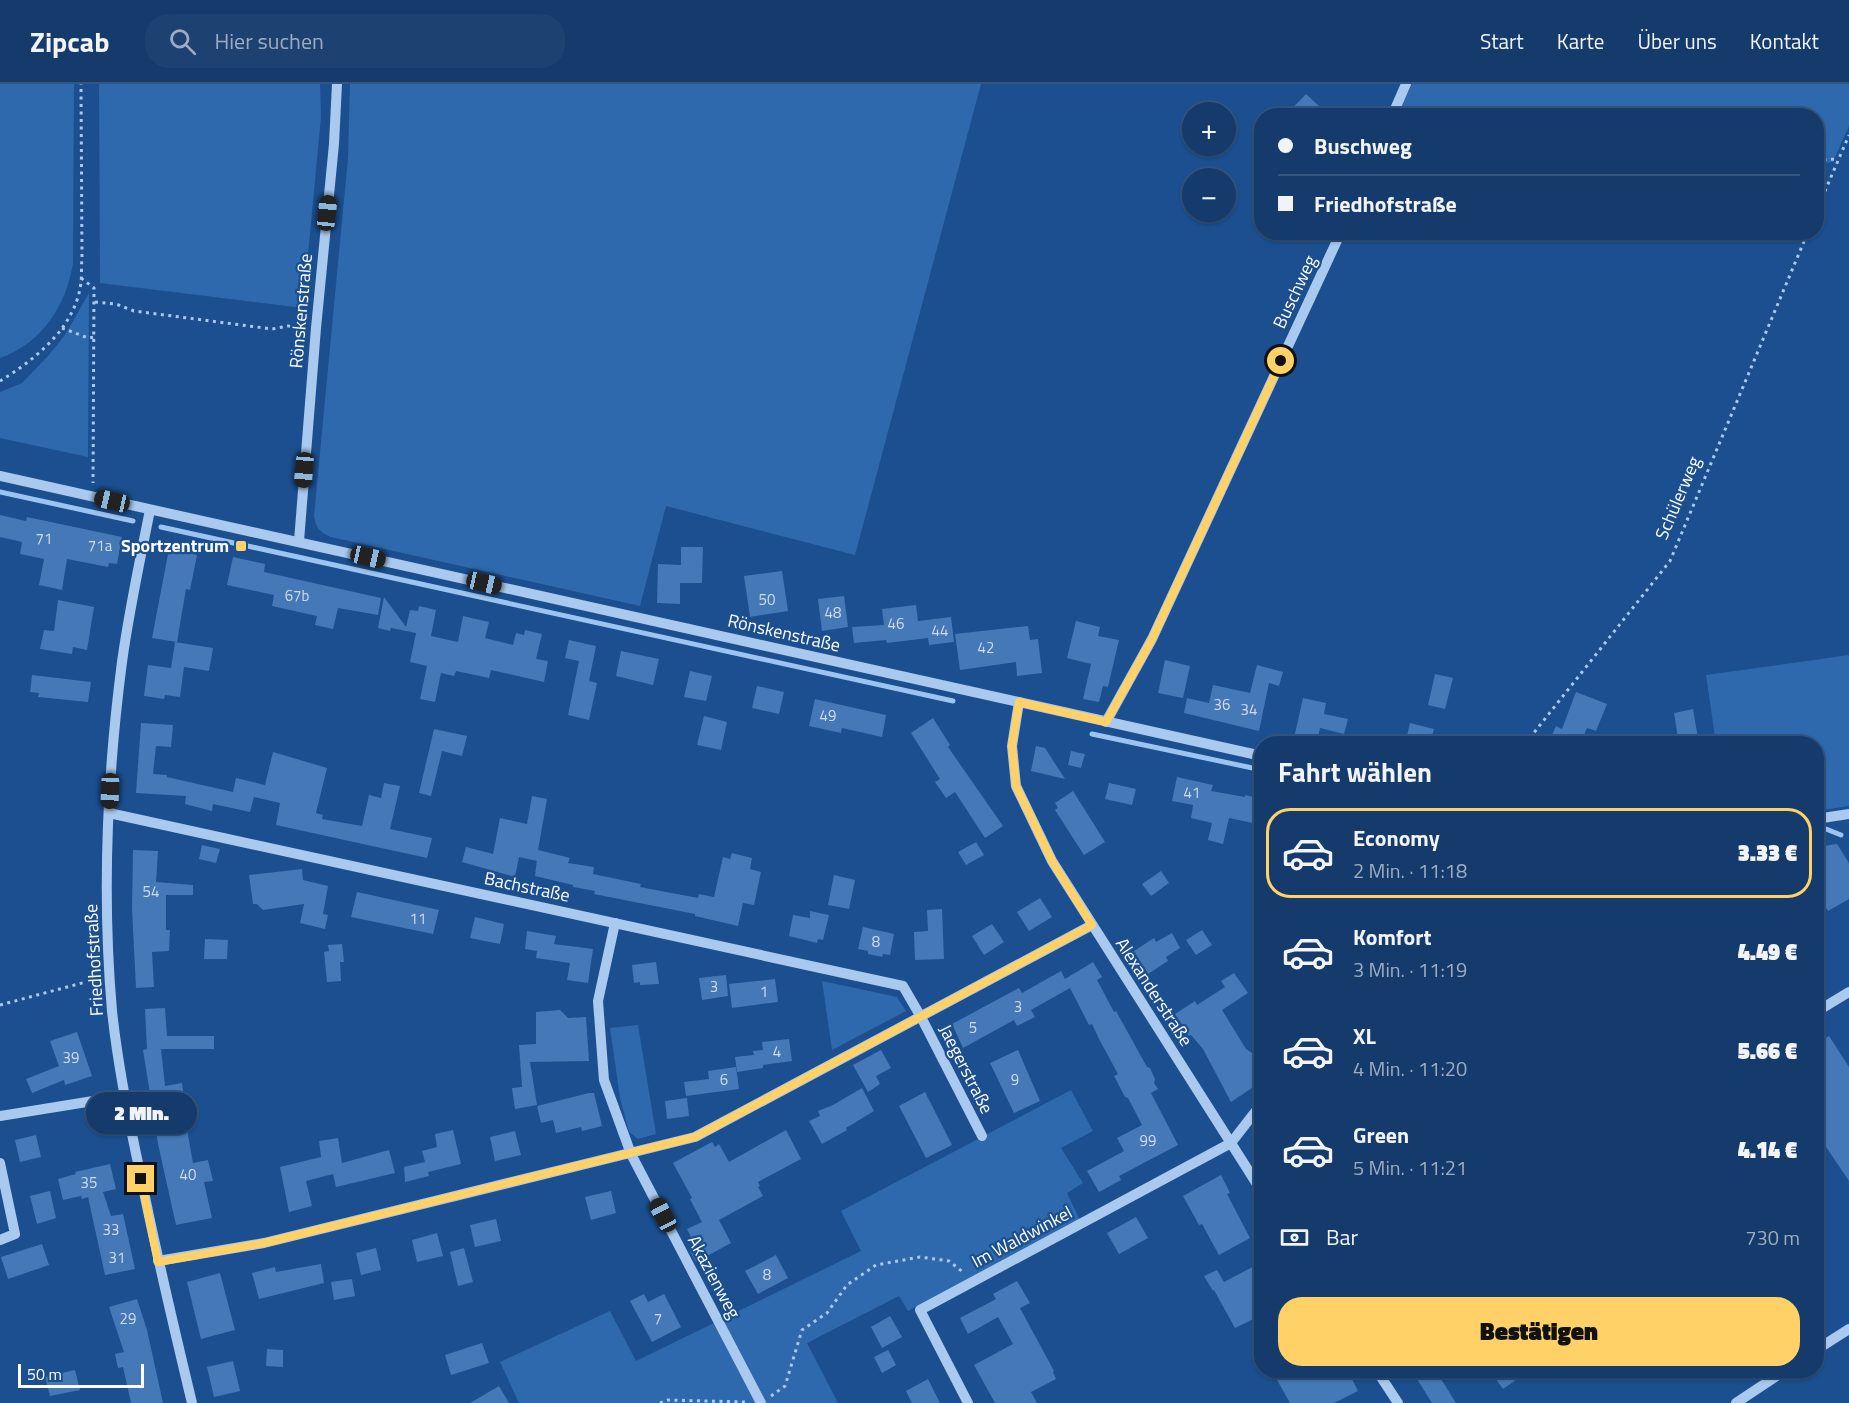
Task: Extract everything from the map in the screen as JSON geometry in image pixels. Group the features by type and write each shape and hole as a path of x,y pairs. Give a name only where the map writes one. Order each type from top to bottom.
{"street":[{"name":"Rönskenstraße","path":"299,541 334,144 337,84"},
{"path":"1396,108 1406,84"},
{"name":"Buschweg","path":"1106,722 1152,639 1337,240"},
{"name":"Rönskenstraße","path":"0,477 299,541 1254,754"},
{"name":"Friedhofstraße","path":"150,510 122,660 114,730 107,885 110,976 112,1013 124,1096 158,1262 192,1403"},
{"name":"Alexanderstraße","path":"1019,702 1012,746 1016,786 1052,861 1254,1179"},
{"name":"Bachstraße","path":"109,813 903,986 921,1017"},
{"path":"1824,818 1849,814"},
{"name":"Akazienweg","path":"615,923 598,1001 604,1080 631,1154 761,1403"},
{"name":"Jaegerstraße","path":"158,1262 264,1243 695,1137 1092,925"},
{"path":"1824,1007 1849,992"},
{"name":"Jaegerstraße","path":"921,1017 982,1136"},
{"path":"0,1116 124,1096"},
{"path":"1231,1143 1254,1113"},
{"name":"Im Waldwinkel","path":"968,1403 920,1310 1231,1143"},
{"path":"0,1164 15,1234 0,1240"},
{"path":"1824,1345 1849,1329"},
{"path":"1382,1378 1398,1403"},
{"path":"1736,1403 1774,1378"}],"path":[{"path":"0,381 21,368 42,350 62,328 75,304 81,278 81,84"},
{"path":"1824,193 1849,135"},
{"path":"1824,160 1838,159"},
{"name":"Schülerweg","path":"1531,736 1670,561 1805,240"},
{"path":"81,278 94,288 95,302 93,497"},
{"path":"95,302 116,304 134,311 272,329 288,326 316,328"},
{"path":"62,328 88,338 94,337"},
{"path":"0,1005 110,976"},
{"path":"660,1403 668,1400 761,1403 785,1386 802,1330 827,1312 848,1285 876,1265 920,1257 949,1261 975,1282"}],"shaded area":[{"path":"0,84 74,84 73,263 70,279 58,308 40,333 28,343 0,358"},
{"path":"99,84 320,84 321,117 303,308 100,283"},
{"path":"350,84 981,84 855,555 666,506 640,606 331,537 321,531 317,527 314,516 348,158"},
{"path":"1412,84 1849,84 1849,126 1833,162 1824,163 1824,108 1401,108"},
{"path":"89,293 88,457 0,438 0,392 22,383 48,356 65,335"},
{"path":"1849,655 1849,806 1824,810 1824,736 1715,736 1706,675"},
{"path":"822,981 897,997 906,1011 832,1050"},
{"path":"638,1025 656,1134 638,1139 629,1132 620,1098 610,1028"},
{"path":"1071,1090 1093,1131 1061,1148 1083,1183 1067,1193 1080,1220 908,1311 899,1296 807,1343 838,1403 519,1403 500,1362 610,1311 636,1361 861,1251 841,1211"}],"building":[{"path":"1306,94 1320,107 1319,108 1293,108"},
{"path":"0,515 26,521 27,517 122,537 117,564 109,563 108,567 67,559 62,590 39,585 44,559 20,554 22,542 0,537"},
{"path":"681,547 703,547 702,583 680,583 680,604 657,603 658,564 681,565"},
{"path":"169,549 197,555 190,590 186,589 177,642 152,638"},
{"path":"233,557 265,564 264,572 381,598 378,615 338,608 333,629 315,625 317,616 272,606 274,595 227,585"},
{"path":"782,571 788,611 750,617 744,576"},
{"path":"844,596 848,627 822,631 818,599"},
{"path":"384,597 406,627 410,610 418,611 419,606 436,610 431,636 458,642 463,616 489,622 485,638 513,645 516,633 524,635 525,630 542,634 536,659 548,661 544,682 491,670 489,678 456,671 454,676 441,673 435,702 420,699 427,666 410,662 416,633 378,628"},
{"path":"58,600 94,607 87,650 73,647 72,654 40,649 44,630 54,631"},
{"path":"916,605 918,621 951,617 954,642 929,645 928,638 887,643 886,640 854,643 852,627 884,625 882,609"},
{"path":"1076,621 1100,627 1098,636 1119,640 1108,687 1103,686 1099,702 1083,699 1091,664 1067,658"},
{"path":"1028,626 1030,640 1038,639 1042,673 1017,676 1016,662 960,670 955,634"},
{"path":"569,640 596,646 589,681 597,683 589,720 568,715 579,661 565,658"},
{"path":"175,642 213,648 209,671 184,667 180,697 165,695 164,699 144,696 148,665 171,668"},
{"path":"621,651 659,659 653,685 616,676"},
{"path":"1165,660 1190,666 1183,698 1158,693"},
{"path":"1257,665 1283,672 1279,686 1269,683 1259,731 1184,713 1187,698 1209,703 1213,685 1250,693"},
{"path":"690,671 712,676 706,701 684,697"},
{"path":"1435,674 1453,678 1445,709 1428,705"},
{"path":"32,675 91,682 88,702 38,697 39,693 30,692"},
{"path":"757,686 784,692 779,714 752,708"},
{"path":"1576,692 1607,704 1596,731 1587,728 1584,736 1552,736 1556,726 1562,729"},
{"path":"1303,698 1326,703 1324,714 1348,719 1344,734 1320,728 1318,736 1294,736"},
{"path":"815,699 886,715 882,737 842,728 841,733 809,726"},
{"path":"1693,709 1698,736 1678,736 1674,713"},
{"path":"704,716 727,722 721,750 697,745"},
{"path":"933,718 950,745 948,747 1003,826 985,838 955,792 946,798 935,782 940,779 911,733"},
{"path":"141,723 173,725 171,747 156,746 153,774 167,775 167,777 233,792 236,778 265,785 273,752 327,768 316,813 323,815 322,819 362,826 369,795 381,798 384,783 400,786 390,829 432,838 427,858 276,825 280,803 254,797 250,812 213,804 212,811 185,804 186,796 136,793"},
{"path":"1410,723 1434,729 1432,736 1407,736"},
{"path":"434,729 467,736 462,756 442,751 431,796 419,793"},
{"path":"1036,746 1045,748 1065,779 1031,771"},
{"path":"1071,751 1085,754 1081,768 1068,765"},
{"path":"1177,777 1213,785 1211,791 1254,797 1254,823 1229,818 1223,844 1208,840 1212,823 1191,818 1193,805 1172,801"},
{"path":"1109,783 1136,789 1132,805 1105,799"},
{"path":"1073,791 1105,842 1084,855 1055,810 1058,808 1055,803"},
{"path":"532,796 547,799 538,850 570,858 568,863 594,867 593,874 641,884 640,887 698,898 699,894 714,897 723,857 730,859 732,853 752,858 750,869 761,872 754,905 743,903 738,926 695,916 695,914 594,894 595,891 535,876 537,861 519,857 515,877 462,862 466,847 493,854 500,818 527,824"},
{"path":"976,842 984,855 966,865 958,852"},
{"path":"1837,844 1849,863 1849,899 1828,911 1824,904 1824,846"},
{"path":"202,845 220,849 216,863 199,859"},
{"path":"133,850 158,851 156,882 193,885 193,895 166,895 166,930 170,930 169,951 152,952 154,987 136,988 132,909"},
{"path":"302,869 303,880 328,886 323,914 328,915 325,929 300,923 304,904 263,910 257,904 253,904 249,875"},
{"path":"1161,871 1169,883 1151,896 1142,884"},
{"path":"834,875 855,880 849,909 828,905"},
{"path":"357,892 439,910 433,934 351,917"},
{"path":"1040,898 1052,917 1029,931 1017,912"},
{"path":"942,909 944,959 915,960 914,932 928,931 927,910"},
{"path":"810,911 829,915 823,940 818,939 817,943 789,936 793,915 810,918"},
{"path":"475,917 504,924 500,944 470,938"},
{"path":"992,924 1004,942 984,955 972,936"},
{"path":"863,927 894,934 890,955 883,954 882,957 858,949"},
{"path":"1202,930 1212,945 1196,955 1186,940"},
{"path":"527,931 556,936 554,944 593,949 588,983 567,980 570,963 536,958 537,951 525,949"},
{"path":"1172,933 1180,948 1166,957 1168,961 1148,974 1134,951 1154,938 1156,942"},
{"path":"205,939 228,940 227,959 204,959"},
{"path":"342,944 344,962 340,962 341,981 327,982 324,952 329,951 328,945"},
{"path":"656,962 659,984 634,983 632,965"},
{"path":"1093,962 1102,977 1097,980 1114,1012 1116,1011 1147,1067 1150,1068 1158,1089 1151,1093 1178,1145 1119,1176 1121,1180 1099,1192 1087,1171 1124,1151 1117,1138 1142,1125 1114,1076 1118,1074 1092,1024 1089,1025 1070,988 1031,1010 1035,1017 1017,1026 1014,1020 963,1048 952,1024 1019,988 1022,993 1061,971 1065,979"},
{"path":"1234,973 1248,993 1222,1010 1246,1049 1254,1054 1254,1085 1231,1102 1203,1049 1191,1035 1189,1036 1175,1014 1195,1001 1197,1005 1225,987 1221,981"},
{"path":"726,975 728,996 702,1000 699,978"},
{"path":"775,979 778,1002 732,1008 729,984"},
{"path":"165,1008 167,1036 214,1036 214,1049 161,1049 165,1086 182,1083 185,1107 183,1107 193,1163 208,1160 213,1181 204,1182 212,1218 176,1225 158,1144 143,1050 147,1049 145,1009"},
{"path":"560,1010 568,1018 586,1017 589,1061 530,1062 537,1105 515,1109 512,1088 522,1087 519,1045 536,1044 536,1012"},
{"path":"77,1032 92,1076 65,1085 64,1080 32,1093 26,1079 59,1066 50,1041"},
{"path":"1829,1036 1849,1067 1849,1181 1824,1144 1824,1039"},
{"path":"789,1039 792,1061 737,1072 735,1057 754,1055 753,1051 763,1050 762,1042"},
{"path":"881,1050 891,1068 876,1076 880,1084 868,1092 853,1065"},
{"path":"1018,1050 1040,1101 1014,1113 990,1063"},
{"path":"736,1067 739,1089 686,1096 684,1082 709,1079 708,1071"},
{"path":"862,1088 874,1111 822,1144 809,1121 820,1116 818,1111"},
{"path":"925,1092 952,1145 926,1158 899,1106"},
{"path":"594,1093 602,1126 582,1131 581,1127 556,1133 553,1120 541,1123 537,1106"},
{"path":"687,1098 689,1116 667,1119 665,1101"},
{"path":"453,1130 461,1164 428,1172 429,1176 405,1182 404,1167 425,1162 422,1151 437,1147 435,1134"},
{"path":"786,1130 801,1159 758,1182 763,1196 719,1220 731,1243 696,1262 690,1251 696,1247 687,1229 702,1222 673,1163 712,1142 715,1147 719,1144 729,1162"},
{"path":"515,1131 521,1155 495,1161 490,1137"},
{"path":"36,1135 41,1157 20,1162 15,1140"},
{"path":"338,1138 342,1163 389,1150 395,1173 336,1187 333,1174 306,1181 312,1206 289,1212 280,1167 321,1157 319,1141"},
{"path":"110,1164 116,1189 103,1192 111,1216 123,1214 135,1269 105,1275 88,1197 82,1199 81,1196 63,1200 58,1179 76,1174 75,1172"},
{"path":"1221,1175 1230,1193 1227,1194 1250,1238 1219,1255 1183,1196"},
{"path":"50,1191 56,1218 37,1224 30,1196"},
{"path":"611,1191 616,1213 591,1220 585,1197"},
{"path":"1136,1217 1148,1238 1119,1254 1107,1233"},
{"path":"496,1219 501,1241 475,1247 470,1225"},
{"path":"437,1233 443,1256 417,1262 412,1240"},
{"path":"42,1244 49,1265 8,1279 1,1257"},
{"path":"376,1248 381,1270 361,1275 356,1253"},
{"path":"464,1248 473,1282 458,1286 450,1252"},
{"path":"776,1255 788,1278 758,1294 745,1271"},
{"path":"321,1264 324,1283 259,1299 252,1273 275,1267 276,1272"},
{"path":"1254,1266 1254,1319 1235,1328 1204,1276 1217,1270 1224,1282"},
{"path":"220,1273 235,1330 201,1339 187,1282"},
{"path":"352,1279 355,1296 334,1300 331,1282"},
{"path":"1017,1281 1030,1303 1020,1308 1054,1371 1056,1379 1031,1392 1037,1403 995,1403 974,1365 1013,1344 998,1317 968,1334 960,1318 996,1299 993,1294"},
{"path":"644,1294 648,1302 664,1294 681,1327 652,1342 630,1301"},
{"path":"137,1299 147,1330 163,1403 131,1403 123,1367 118,1368 115,1354 124,1352 109,1307"},
{"path":"890,1316 902,1337 882,1348 871,1327"},
{"path":"482,1343 489,1363 451,1375 445,1355"},
{"path":"267,1349 283,1350 283,1367 266,1366"},
{"path":"888,1350 896,1365 882,1373 874,1357"},
{"path":"233,1361 240,1391 214,1397 207,1367"},
{"path":"75,1370 80,1390 50,1396 45,1377"},
{"path":"1276,1378 1352,1378 1358,1391 1334,1403 1290,1403"},
{"path":"1416,1378 1440,1378 1456,1403 1432,1403"},
{"path":"1495,1378 1519,1378 1503,1389"},
{"path":"928,1379 940,1403 912,1403 906,1391"},
{"path":"499,1386 509,1403 470,1403"}],"waterway":[{"path":"0,492 133,521"},
{"path":"161,527 953,701"},
{"path":"1092,734 1254,768"},
{"path":"1824,829 1841,835"}],"place":[{"name":"Sportzentrum","path":"241,546"}],"route":[{"path":"141,1179 158,1262 264,1243 695,1137 1092,925 1052,861 1016,786 1012,746 1019,702 1106,722 1152,639 1281,361"}]}
